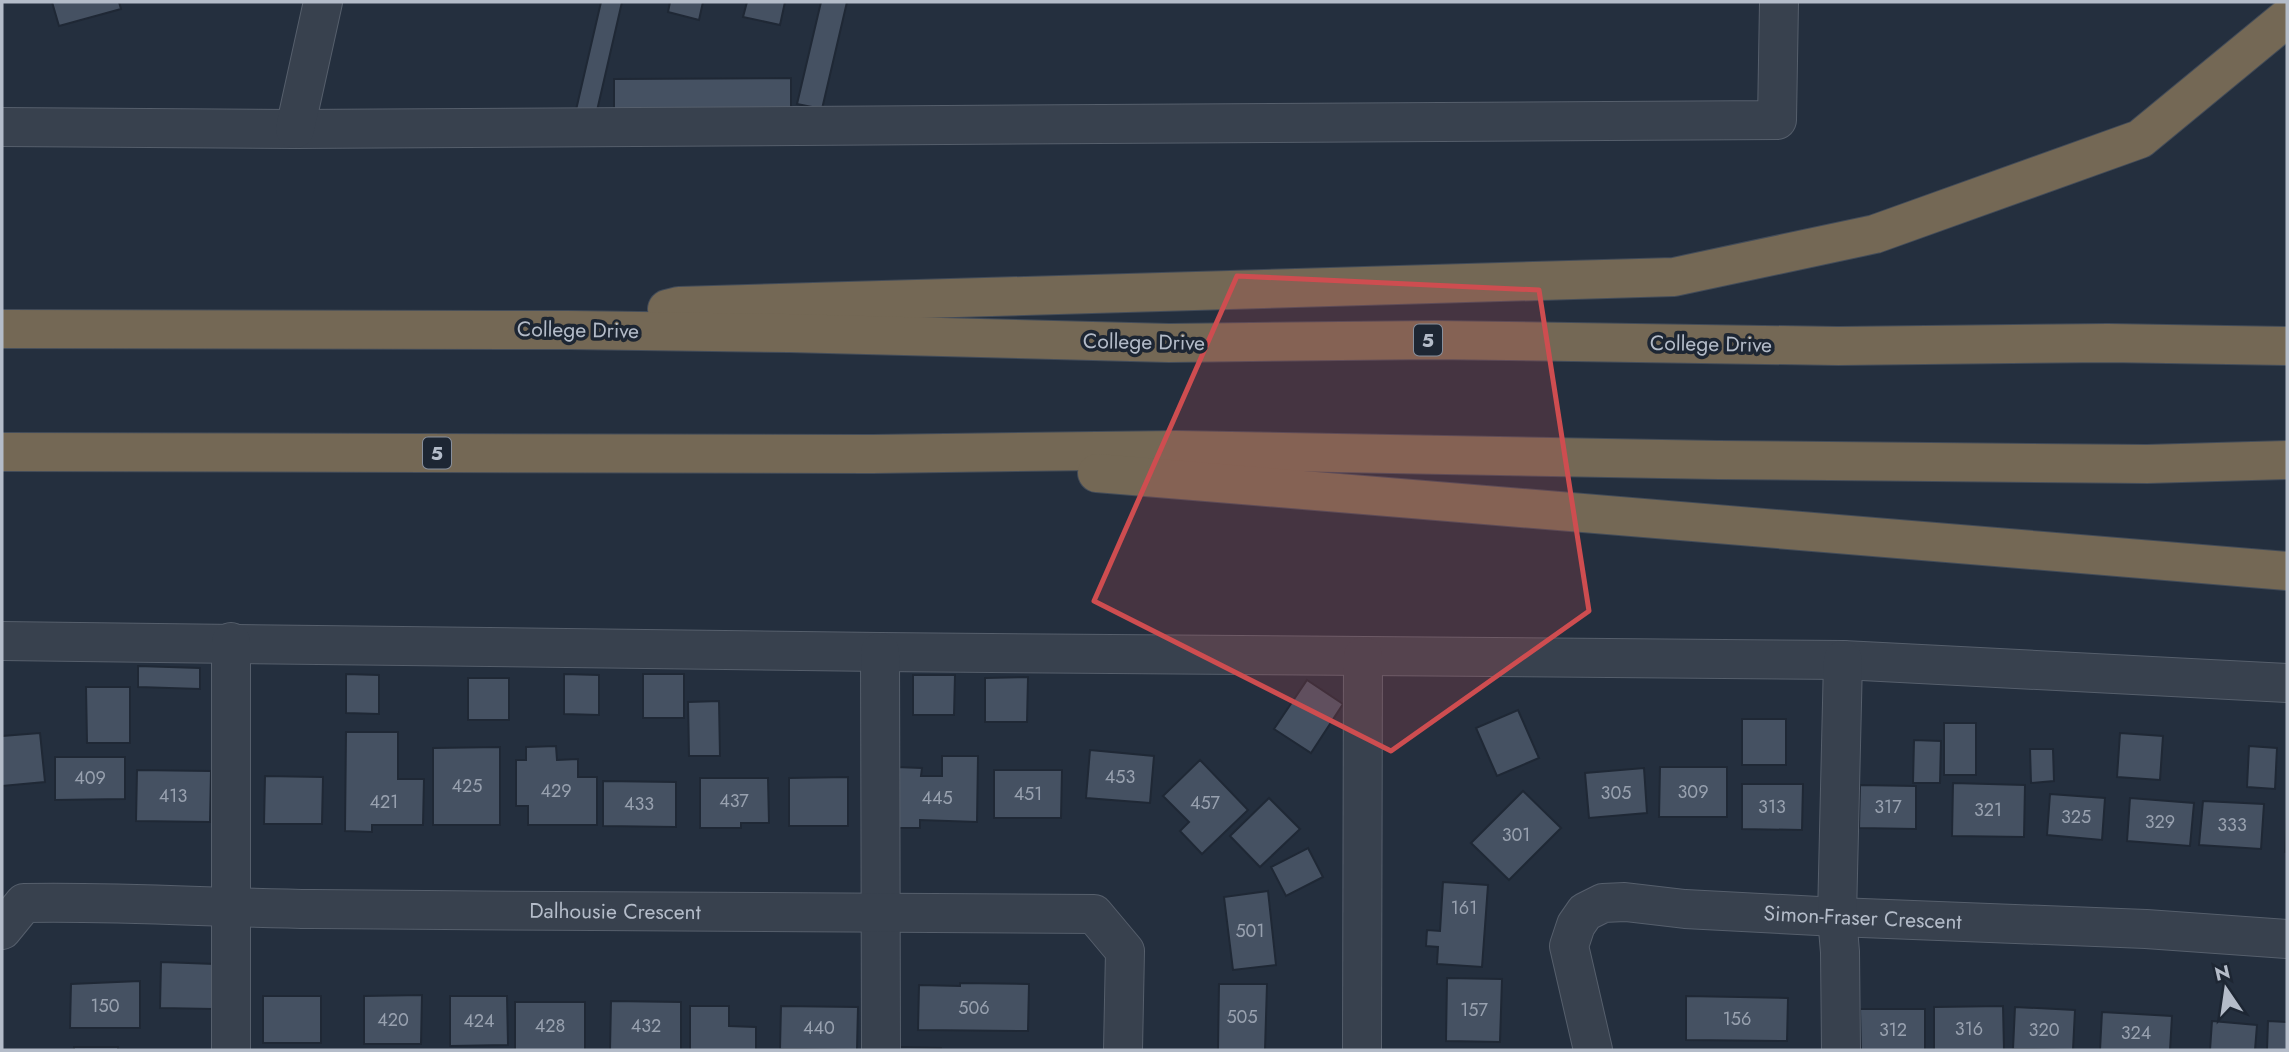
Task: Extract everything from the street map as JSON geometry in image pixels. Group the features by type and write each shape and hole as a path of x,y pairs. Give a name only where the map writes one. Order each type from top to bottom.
{"highway":[{"path":"569,330 679,306 1674,277 1875,234 2140,139 2287,18"},
{"name":"College Drive","path":"2,329 569,330 789,333 1169,344 1434,340 1838,346 2108,343 2287,346"},
{"name":"5","path":"2,452 872,454 1176,450 1704,460 2133,464 2287,460"},
{"path":"872,454 2287,571"}],"street":[{"path":"295,129 323,2"},
{"path":"2,127 295,129 1777,120 1779,2"},
{"path":"2,641 1843,660 2287,683"},
{"path":"230,1050 231,642"},
{"path":"880,652 881,1050"},
{"path":"1362,1050 1363,656"},
{"path":"1841,1050 1837,917 1843,660"},
{"name":"Dalhousie Crescent","path":"2,930 24,903 92,902 229,908 1094,914 1125,951 1123,1050"},
{"name":"Simon-Fraser Crescent","path":"1594,1050 1569,946 1576,925 1585,912 1603,903 1625,902 1685,909 1837,917 2146,929 2287,939"}],"highlighted area":[{"path":"1237,276 1539,290 1589,611 1391,751 1094,601"}],"building":[{"path":"52,2 119,2 121,9 59,26"},
{"path":"601,2 622,2 596,115 576,110"},
{"path":"670,2 703,2 699,20 668,12"},
{"path":"747,2 785,2 780,25 743,17"},
{"path":"821,2 847,2 822,109 797,104"},
{"path":"791,78 791,112 614,113 614,79"},
{"path":"138,666 200,668 200,689 138,687"},
{"path":"346,674 379,675 379,714 346,713"},
{"path":"564,674 599,675 599,715 564,714"},
{"path":"643,674 684,674 684,718 643,718"},
{"path":"913,675 955,675 954,715 913,715"},
{"path":"1028,677 1027,722 985,722 985,678"},
{"path":"468,678 509,678 509,720 468,720"},
{"path":"1307,680 1343,704 1311,753 1274,729"},
{"path":"86,687 130,687 130,743 87,743"},
{"path":"719,701 720,756 689,756 688,702"},
{"path":"1518,710 1539,758 1497,776 1476,728"},
{"path":"1742,719 1786,719 1786,765 1742,765"},
{"path":"1944,723 1976,723 1976,775 1944,775"},
{"path":"346,732 398,732 398,779 424,779 423,825 372,825 372,832 345,831"},
{"path":"40,733 45,782 2,786 2,736"},
{"path":"2120,733 2163,736 2160,780 2117,777"},
{"path":"1914,740 1941,741 1940,783 1913,783"},
{"path":"556,746 557,760 578,759 578,777 597,777 597,825 528,825 528,806 516,806 516,760 526,760 526,747"},
{"path":"2249,746 2277,748 2275,789 2247,787"},
{"path":"500,747 500,825 433,825 433,748"},
{"path":"2030,749 2053,749 2054,781 2031,783"},
{"path":"1090,750 1154,756 1150,803 1086,798"},
{"path":"942,756 978,756 977,822 920,820 920,828 895,828 896,767 922,768 921,776 942,776"},
{"path":"55,757 125,757 125,799 55,800"},
{"path":"1200,760 1248,810 1202,854 1180,831 1189,822 1163,796"},
{"path":"1660,767 1727,767 1727,817 1659,817"},
{"path":"1644,768 1647,813 1589,818 1585,773"},
{"path":"137,770 211,771 210,822 136,821"},
{"path":"994,770 1062,770 1061,818 994,818"},
{"path":"265,776 323,777 322,824 264,824"},
{"path":"848,777 848,826 789,826 789,778"},
{"path":"700,778 768,778 769,823 741,823 741,828 700,828"},
{"path":"603,781 676,782 676,827 603,826"},
{"path":"1953,783 2025,785 2024,837 1952,836"},
{"path":"1742,784 1803,784 1802,830 1742,829"},
{"path":"1860,785 1916,786 1916,829 1859,828"},
{"path":"1523,791 1561,828 1509,880 1471,843"},
{"path":"2050,794 2105,798 2102,840 2047,835"},
{"path":"1269,798 1300,829 1260,867 1230,836"},
{"path":"2130,798 2194,803 2190,846 2127,841"},
{"path":"2203,801 2264,804 2261,849 2199,845"},
{"path":"2287,810 2287,852 2285,852"},
{"path":"1308,848 1323,877 1286,896 1271,867"},
{"path":"1443,882 1488,885 1482,967 1437,964 1438,947 1426,946 1427,930 1440,931"},
{"path":"1268,891 1276,965 1233,970 1224,897"},
{"path":"161,962 215,964 213,1009 160,1008"},
{"path":"1447,978 1502,979 1500,1042 1446,1041"},
{"path":"140,981 140,1028 70,1028 71,984"},
{"path":"960,983 1029,984 1028,1031 918,1030 919,985 960,986"},
{"path":"1219,984 1267,984 1265,1050 1218,1050"},
{"path":"422,995 421,1044 364,1044 364,996"},
{"path":"263,996 321,996 321,1043 263,1043"},
{"path":"450,996 507,996 508,1045 450,1046"},
{"path":"1686,996 1788,998 1787,1041 1686,1040"},
{"path":"611,1001 681,1002 681,1050 610,1050"},
{"path":"515,1002 585,1002 585,1050 515,1050"},
{"path":"690,1006 729,1006 729,1026 756,1027 756,1050 690,1050"},
{"path":"781,1006 858,1007 857,1050 780,1049"},
{"path":"2003,1006 2004,1050 1934,1050 1934,1007"},
{"path":"2015,1007 2075,1010 2073,1050 2013,1049"},
{"path":"1860,1009 1925,1009 1925,1050 1861,1050"},
{"path":"2102,1012 2172,1016 2170,1050 2100,1050"},
{"path":"2212,1021 2257,1025 2255,1050 2210,1050"},
{"path":"2268,1021 2287,1022 2287,1050 2267,1050"},
{"path":"74,1047 118,1047 118,1050 74,1050"},
{"path":"900,1047 941,1048 941,1050 900,1050"}]}
